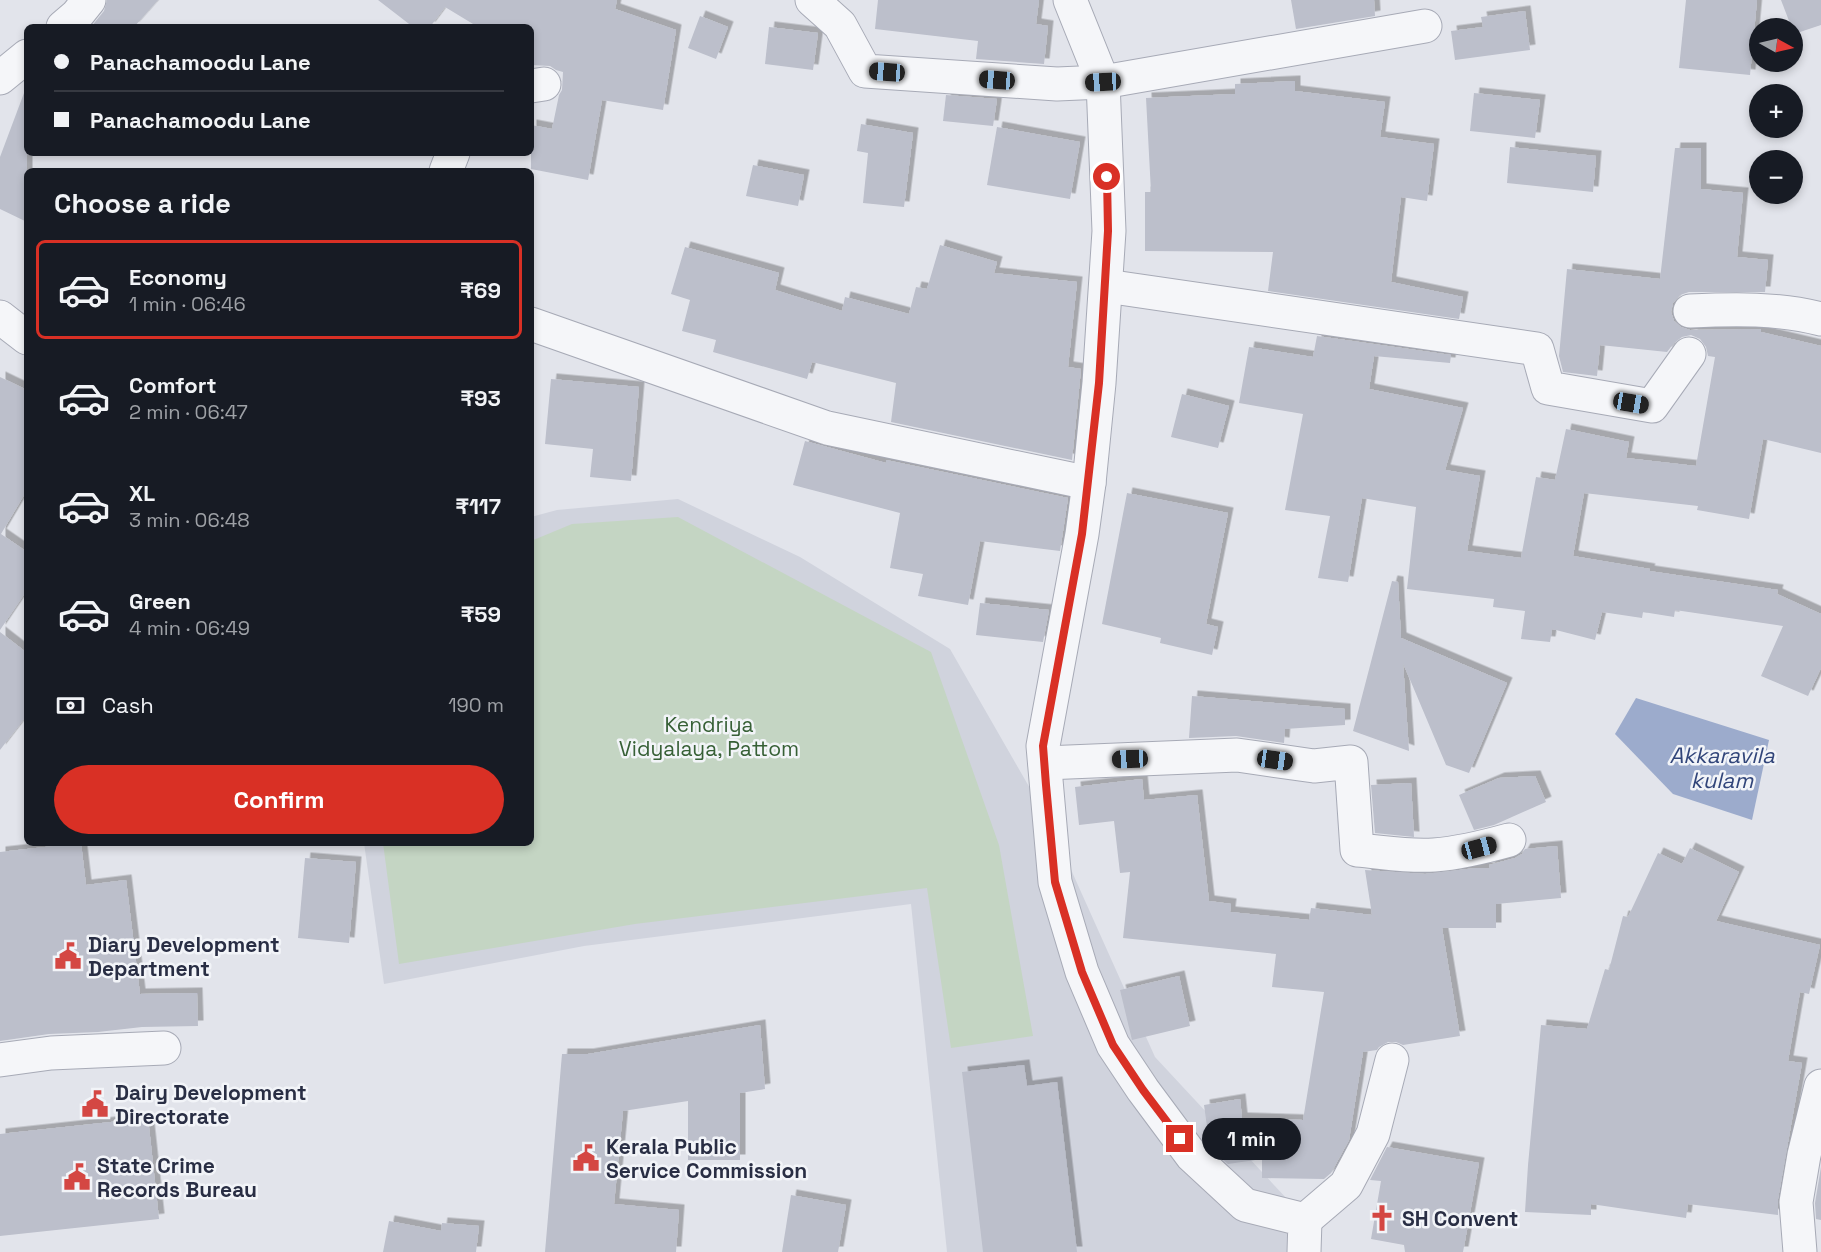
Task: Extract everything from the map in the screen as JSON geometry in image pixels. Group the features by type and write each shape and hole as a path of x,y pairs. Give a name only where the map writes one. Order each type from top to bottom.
{"street":[{"path":"66,24 89,0"},
{"path":"812,0 840,25 865,71 1057,84 1103,82 1425,26"},
{"path":"1070,0 1103,82 1108,231 1099,383 1089,483 1082,534 1043,746 1055,882 1082,972 1113,1045 1143,1090 1192,1156 1245,1205 1305,1220"},
{"path":"0,78 24,58"},
{"path":"1106,286 1537,349 1548,388 1652,406 1689,354"},
{"path":"1690,311 1725,309 1794,313 1821,319"},
{"path":"0,317 24,336"},
{"path":"534,325 827,428 1089,483"},
{"path":"1045,763 1237,755 1314,766 1351,762 1358,850 1433,855 1479,848 1509,840"},
{"path":"0,1060 51,1053 164,1048"},
{"path":"1304,1252 1305,1220 1346,1185 1373,1134 1392,1060"},
{"path":"1806,1234 1796,1202 1804,1155 1821,1086"}],"shaded area":[{"name":"Kendriya Vidyalaya, Pattom","path":"678,499 800,557 950,649 1051,825 1155,1057 1288,1200 1297,1252 947,1252 911,904 584,946 384,984 364,846 534,846 534,516 557,510"}],"green space":[{"name":"Kendriya Vidyalaya, Pattom","path":"678,517 931,652 999,845 1033,1036 951,1048 927,888 635,924 399,964 383,846 534,846 534,540 572,524"}],"water":[{"name":"Akkaravila kulam","path":"1636,698 1769,740 1752,820 1673,794 1615,734"}],"building":[{"path":"107,0 158,0 137,24 93,24 104,11"},
{"path":"378,0 617,0 615,9 676,30 663,110 602,100 588,180 534,170 531,168 531,156 534,156 534,126 552,129 562,90 563,72 550,66 534,65 534,24 473,24 445,7 432,24 409,24"},
{"path":"878,0 1039,0 1036,24 1048,26 1044,64 976,59 978,41 875,29"},
{"path":"1291,0 1374,0 1375,16 1296,29"},
{"path":"1686,0 1757,0 1755,18 1749,18 1750,75 1679,68"},
{"path":"1781,0 1821,0 1821,25 1803,31 1803,18 1788,18"},
{"path":"1525,11 1530,50 1455,60 1451,31 1483,27 1481,17"},
{"path":"700,16 728,27 716,59 688,48"},
{"path":"769,27 818,33 813,70 765,64"},
{"path":"1295,81 1295,91 1385,102 1380,137 1434,144 1427,201 1401,197 1391,282 1463,297 1459,319 1268,291 1273,252 1145,251 1145,192 1151,192 1146,98 1235,94 1235,84"},
{"path":"24,93 24,156 27,156 27,168 24,168 24,221 0,209 0,157"},
{"path":"1474,93 1540,100 1535,138 1470,131"},
{"path":"946,95 997,99 993,126 943,121"},
{"path":"861,124 913,133 904,207 863,203 868,153 857,151"},
{"path":"997,127 1080,142 1070,199 987,185"},
{"path":"1510,147 1596,156 1593,192 1507,183"},
{"path":"1675,148 1701,148 1701,189 1743,193 1737,257 1768,260 1765,292 1689,292 1680,295 1673,303 1671,312 1674,321 1690,330 1761,329 1761,332 1821,346 1821,453 1763,439 1749,519 1697,510 1698,506 1584,493 1573,556 1650,569 1649,571 1778,590 1777,594 1821,614 1821,668 1808,696 1761,676 1783,626 1675,610 1674,617 1643,612 1642,618 1602,612 1595,640 1552,629 1550,642 1521,639 1525,611 1493,607 1494,599 1407,589 1416,507 1362,498 1348,582 1318,578 1330,516 1285,510 1303,414 1239,403 1249,347 1313,357 1317,336 1451,355 1450,363 1374,356 1369,389 1463,408 1445,470 1480,476 1467,551 1521,558 1536,477 1555,480 1566,429 1629,442 1626,458 1696,466 1715,357 1708,356 1706,347 1700,339 1691,335 1682,337 1667,352 1600,345 1597,376 1563,372 1559,356 1567,269 1660,279"},
{"path":"753,165 804,175 798,206 746,196"},
{"path":"940,245 997,262 994,273 1077,282 1068,367 1081,369 1072,460 891,422 896,383 812,362 807,379 713,352 716,340 682,331 690,300 671,294 685,247 779,273 775,290 842,311 845,297 909,314 916,287 927,289"},
{"path":"0,377 24,389 24,495 1,534 24,550 24,594 0,630"},
{"path":"551,379 639,387 631,481 590,477 593,449 545,444"},
{"path":"1182,394 1229,406 1218,448 1171,437"},
{"path":"805,441 886,463 886,460 1068,498 1060,551 980,541 968,605 918,596 923,574 890,568 900,513 793,485"},
{"path":"1127,493 1228,513 1206,624 1218,627 1212,655 1160,643 1161,638 1102,624"},
{"path":"1392,581 1398,582 1401,638 1507,683 1469,773 1446,765 1403,663 1409,751 1353,731"},
{"path":"980,603 1049,610 1043,642 976,635"},
{"path":"0,632 24,651 24,719 0,750"},
{"path":"1192,696 1345,709 1345,725 1285,729 1284,743 1236,736 1189,738"},
{"path":"1535,776 1546,802 1494,825 1474,830 1459,795 1499,778"},
{"path":"1142,779 1144,800 1197,795 1209,901 1231,904 1230,912 1309,920 1311,908 1372,915 1365,870 1425,874 1490,868 1489,865 1515,858 1525,849 1557,846 1561,898 1496,904 1496,928 1442,928 1460,1036 1403,1045 1388,1042 1377,1050 1363,1052 1349,1140 1331,1173 1324,1179 1262,1178 1262,1159 1228,1164 1210,1148 1204,1105 1240,1099 1242,1118 1303,1120 1324,992 1272,987 1276,954 1123,938 1130,872 1120,873 1114,821 1079,825 1075,787"},
{"path":"1411,783 1414,837 1375,833 1371,785"},
{"name":"Diary Development Department","path":"54,846 81,846 86,885 126,880 140,994 197,993 198,1026 142,1027 49,1034 0,1041 0,852"},
{"path":"1690,848 1739,872 1716,921 1820,945 1809,994 1800,992 1788,1061 1802,1063 1778,1199 1778,1215 1688,1204 1686,1218 1591,1204 1591,1215 1525,1212 1541,1025 1587,1029 1605,969 1609,970 1623,916 1628,917 1658,853 1682,864"},
{"path":"305,858 356,862 349,943 298,938"},
{"path":"1179,976 1190,1026 1132,1040 1120,990"},
{"path":"760,1025 765,1089 740,1093 740,1160 688,1160 688,1101 623,1111 614,1204 679,1210 676,1252 545,1252 562,1054 588,1054"},
{"path":"1024,1065 1027,1086 1057,1082 1077,1252 983,1252 962,1072"},
{"name":"State Crime Records Bureau","path":"148,1118 159,1219 0,1236 0,1134"},
{"path":"1387,1147 1479,1163 1463,1252 1405,1252 1404,1245 1371,1239 1381,1181 1370,1180"},
{"path":"1821,1167 1821,1220 1816,1219 1815,1203"},
{"path":"791,1195 846,1205 838,1252 782,1252"},
{"path":"389,1221 441,1231 442,1223 479,1226 476,1252 383,1252"}],"place":[{"name":"Diary Development Department","path":"68,956"},
{"name":"Dairy Development Directorate","path":"95,1104"},
{"name":"Kerala Public Service Commission","path":"586,1158"},
{"name":"State Crime Records Bureau","path":"77,1177"},
{"name":"SH Convent","path":"1382,1218"}],"route":[{"path":"1107,177 1106,286 1089,483 1082,534 1043,746 1055,882 1082,972 1113,1045 1180,1139"}]}
